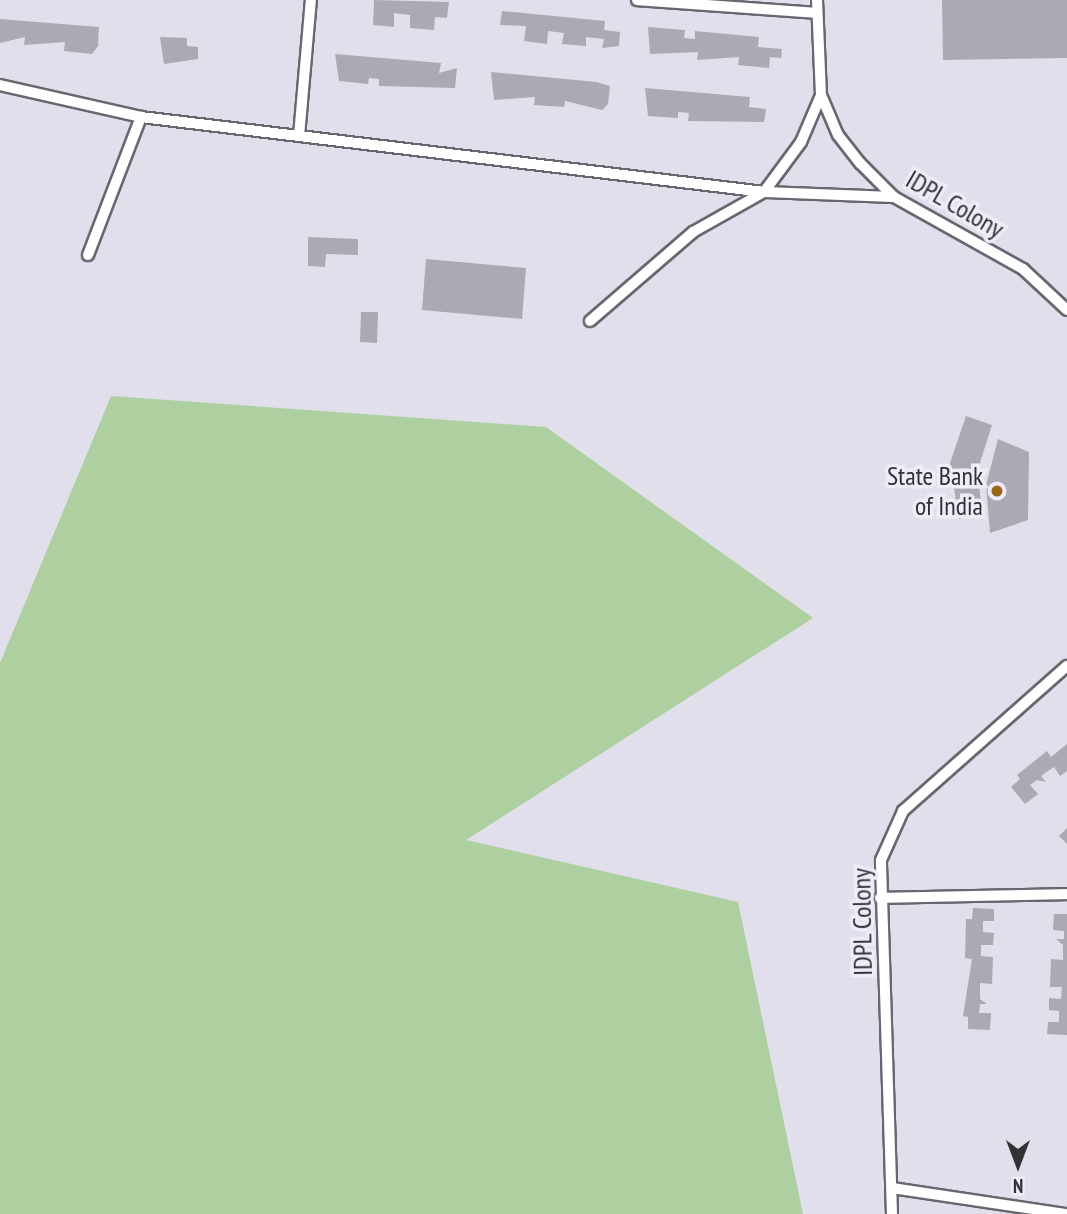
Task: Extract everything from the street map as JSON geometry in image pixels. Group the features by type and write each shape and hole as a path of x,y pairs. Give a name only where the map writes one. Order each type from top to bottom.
{"lane":[{"path":"299,136 311,0"},
{"path":"637,0 817,13"},
{"name":"IDPL Colony","path":"817,0 821,95 838,135 894,197 1023,269 1067,310"},
{"path":"0,85 141,117 764,192 894,197"},
{"path":"590,321 693,232 764,192 802,142 821,95"},
{"path":"88,255 141,117"},
{"name":"IDPL Colony","path":"892,1214 880,898 881,860 903,811 1067,666"},
{"path":"880,898 1067,894"},
{"path":"892,1188 1065,1214"}],"green space":[{"path":"111,396 546,427 813,618 466,840 738,902 803,1214 0,1214 0,663"}],"building":[{"path":"374,0 449,2 447,18 435,17 434,30 410,28 410,15 394,13 394,27 373,25"},
{"path":"942,0 1067,0 1067,58 943,60"},
{"path":"502,11 605,21 604,30 620,32 619,46 602,48 604,39 586,37 586,46 562,44 564,33 548,31 547,44 524,41 526,26 500,25"},
{"path":"0,19 99,27 98,46 92,54 64,51 65,42 24,45 25,37 0,43"},
{"path":"648,27 685,30 684,38 695,39 695,31 759,37 758,47 782,49 781,58 770,57 769,68 738,65 739,57 697,60 698,52 650,54"},
{"path":"160,37 187,38 187,46 198,47 198,59 164,64"},
{"path":"335,54 441,63 439,73 457,68 455,88 379,86 379,79 369,78 368,84 339,81"},
{"path":"491,72 596,82 610,86 608,104 602,110 565,101 564,107 534,105 535,97 494,100"},
{"path":"645,88 750,97 749,107 766,109 764,122 688,121 689,113 678,112 678,118 648,116"},
{"path":"308,237 358,239 358,255 326,254 325,267 308,266"},
{"path":"426,259 526,268 522,319 422,310"},
{"path":"361,312 378,312 377,343 360,342"},
{"path":"966,416 992,425 977,472 983,516 959,519 950,463"},
{"path":"998,439 1029,452 1028,520 990,533 986,485"},
{"path":"1067,744 1067,771 1060,776 1054,767 1041,776 1046,782 1037,780 1030,785 1038,794 1025,804 1011,787 1020,779 1017,775 1047,751 1051,757"},
{"path":"1067,828 1067,844 1059,836"},
{"path":"973,908 994,909 994,921 983,921 983,932 994,933 993,945 981,945 981,956 993,957 992,984 980,983 980,999 987,1004 980,1004 979,1013 991,1013 990,1030 968,1029 968,1017 963,1016 972,959 965,958 966,919 972,919"},
{"path":"1054,914 1067,914 1067,1035 1047,1034 1048,1022 1059,1022 1059,1011 1049,1010 1049,998 1061,999 1062,987 1050,987 1051,959 1063,960 1063,945 1056,939 1064,939 1064,931 1053,930"}],"place":[{"name":"State Bank of India","path":"997,491"}]}
